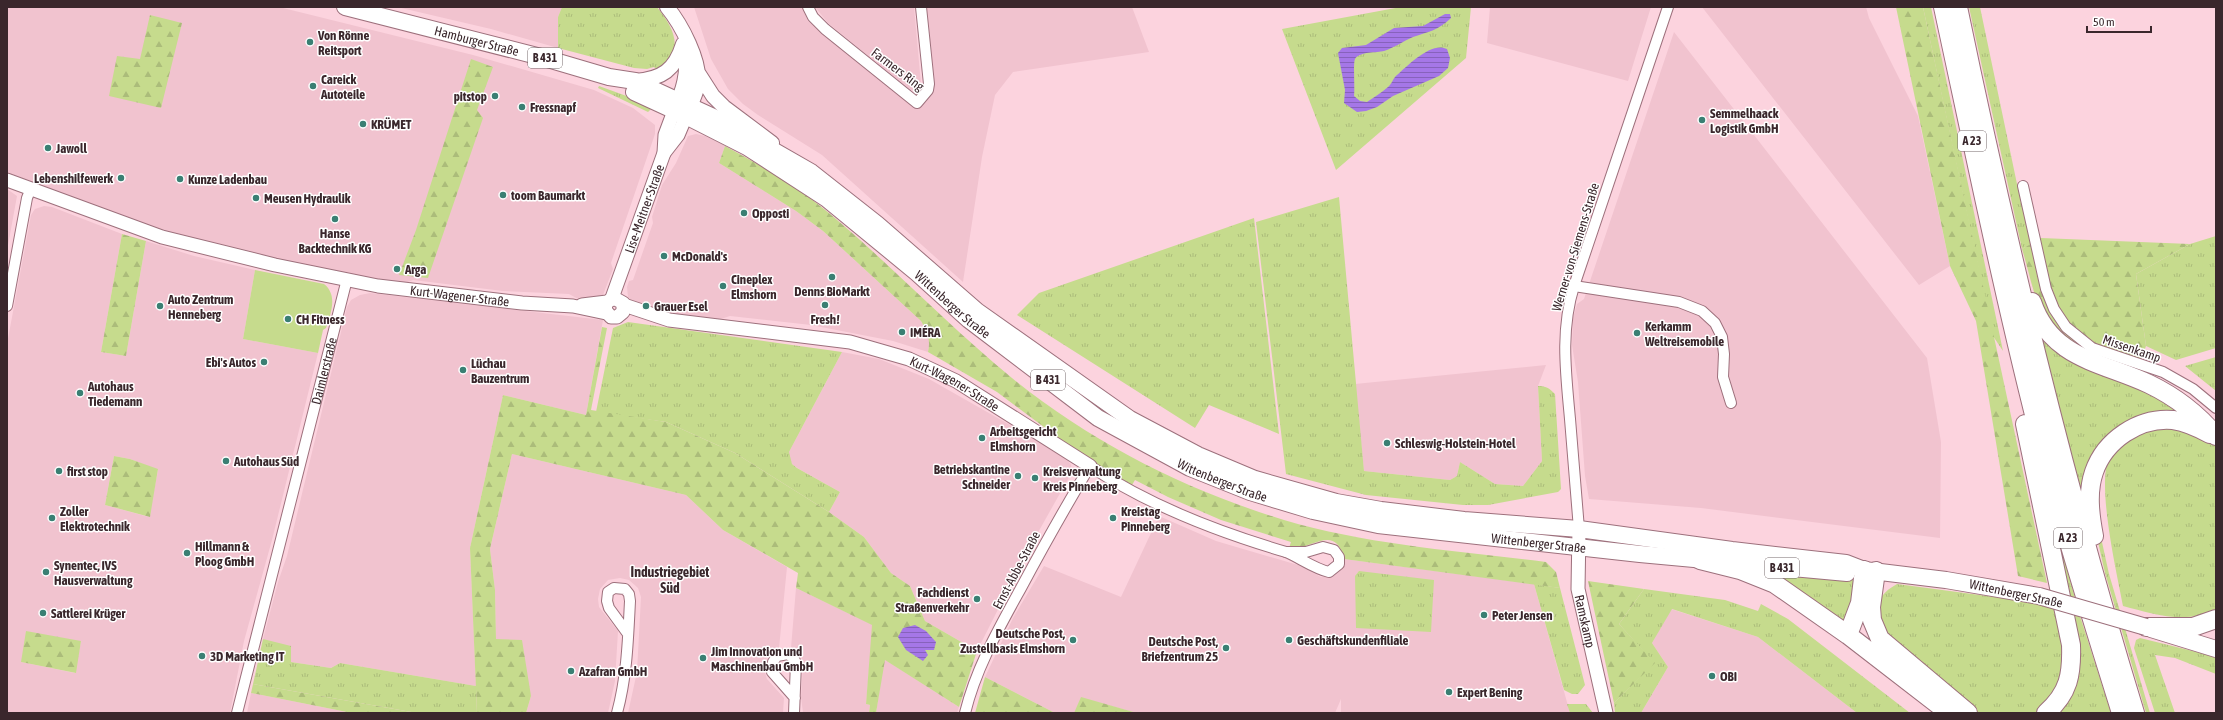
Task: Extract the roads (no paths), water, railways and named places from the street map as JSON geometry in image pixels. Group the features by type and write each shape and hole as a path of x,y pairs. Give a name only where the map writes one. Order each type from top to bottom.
{"highway":[{"name":"A 23","path":"1943,7 2021,360 2043,450 2120,713"},
{"name":"A 23","path":"1958,7 2049,408 2096,581 2135,713"},
{"path":"2017,271 2024,276 2040,321 2050,334 2066,349 2083,359 2149,384 2200,417 2216,437"},
{"path":"2021,360 2017,367 2024,421 2071,645 2072,667 2067,687 2058,703 2046,713"},
{"path":"2096,581 2100,568 2092,526 2089,498 2094,472 2104,450 2120,436 2136,426 2156,421 2173,420 2193,425 2216,437"},
{"path":"1700,560 1740,570 1775,584 1848,635 1949,713"},
{"path":"1848,635 1860,604 1870,570"},
{"path":"1870,570 1872,620 1880,639 1968,713"},
{"path":"2146,627 2193,627 2216,619"}],"main road":[{"name":"Hamburger Straße","path":"345,7 526,53 609,77 635,81 682,108"},
{"path":"668,9 684,44 686,74 682,108"},
{"path":"668,9 683,28 697,71 698,82 682,108"},
{"path":"635,81 648,80 664,75 679,56 684,44"},
{"path":"697,71 713,96 724,107 791,159"},
{"name":"Hamburger Straße","path":"609,77 630,91 682,108"},
{"name":"Wittenberger Straße","path":"682,108 791,159 838,192 977,311 1130,419 1198,455 1255,479 1336,502 1381,510 1457,519 1579,529 1846,563 1870,570 1995,587 2038,596 2216,649"},
{"name":"Wittenberger Straße","path":"682,108 827,199 917,273 969,320 1098,418 1190,468 1250,492 1279,501 1378,525 1578,548 1845,574 1870,570"},
{"name":"Wittenberger Straße","path":"2164,634 2216,639"}],"street":[{"name":"Farmers Ring","path":"808,7 813,17 825,29 917,103 928,90 929,84 920,7"},
{"name":"Werner-von-Siemens-Straße","path":"1579,529 1564,346 1566,318 1574,286 1668,7"},
{"name":"Lise-Meitner-Straße","path":"615,305 625,265 664,153 665,135 682,108"},
{"path":"7,180 162,236 275,265 347,279"},
{"name":"Missenkamp","path":"2023,186 2046,289 2054,309 2066,327 2092,348 2163,372 2193,389 2216,408"},
{"path":"7,306 27,198 31,188"},
{"name":"Kurt-Wagener-Straße","path":"347,279 387,287 573,306 615,305 663,318 850,342 909,359 956,381 1090,466 1132,490 1190,518 1236,537 1286,552 1326,571 1333,570 1339,564 1337,554 1330,548 1299,553 1286,552"},
{"name":"Daimlerstraße","path":"237,713 347,279"},
{"path":"1574,286 1679,302 1702,311 1715,323 1722,337 1724,354 1723,377 1731,403"},
{"name":"Ernst-Abbe-Straße","path":"965,713 991,645 1044,544 1090,466"},
{"name":"Ramskamp","path":"1579,529 1578,589 1606,713"},
{"path":"617,713 626,672 628,634"},
{"path":"794,713 795,698"}],"place":[{"name":"Von Rönne Reitsport","path":"310,42"},
{"name":"Careick Autoteile","path":"313,86"},
{"name":"pitstop","path":"495,96"},
{"name":"Fressnapf","path":"522,107"},
{"name":"Semmelhaack Logistik GmbH","path":"1702,120"},
{"name":"KRÜMET","path":"363,124"},
{"name":"Jawoll","path":"48,148"},
{"name":"Lebenshilfewerk","path":"121,178"},
{"name":"Kunze Ladenbau","path":"180,179"},
{"name":"toom Baumarkt","path":"503,195"},
{"name":"Meusen Hydraulik","path":"256,198"},
{"name":"Opposti","path":"744,213"},
{"name":"Hanse Backtechnik KG","path":"335,219"},
{"name":"McDonald's","path":"664,256"},
{"name":"Arga","path":"397,269"},
{"name":"Denns BioMarkt","path":"832,277"},
{"name":"Cineplex Elmshorn","path":"723,286"},
{"name":"Fresh!","path":"825,305"},
{"name":"Auto Zentrum Henneberg","path":"160,306"},
{"name":"Grauer Esel","path":"646,306"},
{"name":"CH Fitness","path":"288,319"},
{"name":"IMÉRA","path":"902,332"},
{"name":"Kerkamm Weltreisemobile","path":"1637,333"},
{"name":"Ebi's Autos","path":"264,362"},
{"name":"Lüchau Bauzentrum","path":"463,370"},
{"name":"Autohaus Tiedemann","path":"80,393"},
{"name":"Arbeitsgericht Elmshorn","path":"982,438"},
{"name":"Schleswig-Holstein-Hotel","path":"1387,443"},
{"name":"Autohaus Süd","path":"226,461"},
{"name":"first stop","path":"59,471"},
{"name":"Betriebskantine Schneider","path":"1018,476"},
{"name":"Kreisverwaltung Kreis Pinneberg","path":"1035,478"},
{"name":"Zoller Elektrotechnik","path":"52,518"},
{"name":"Kreistag Pinneberg","path":"1113,518"},
{"name":"Hillmann & Ploog GmbH","path":"187,553"},
{"name":"Synentec, IVS Hausverwaltung","path":"46,572"},
{"name":"Fachdienst Straßenverkehr","path":"977,599"},
{"name":"Sattlerei Krüger","path":"43,613"},
{"name":"Peter Jensen","path":"1484,615"},
{"name":"Deutsche Post, Zustellbasis Elmshorn","path":"1073,640"},
{"name":"Geschäftskundenfiliale","path":"1289,640"},
{"name":"Deutsche Post, Briefzentrum 25","path":"1226,648"},
{"name":"3D Marketing IT","path":"202,656"},
{"name":"Jim Innovation und Maschinenbau GmbH","path":"703,658"},
{"name":"Azafran GmbH","path":"571,671"},
{"name":"OBI","path":"1712,676"},
{"name":"Expert Bening","path":"1449,692"}],"district":[{"name":"Industriegebiet Süd","path":"670,580"}]}
